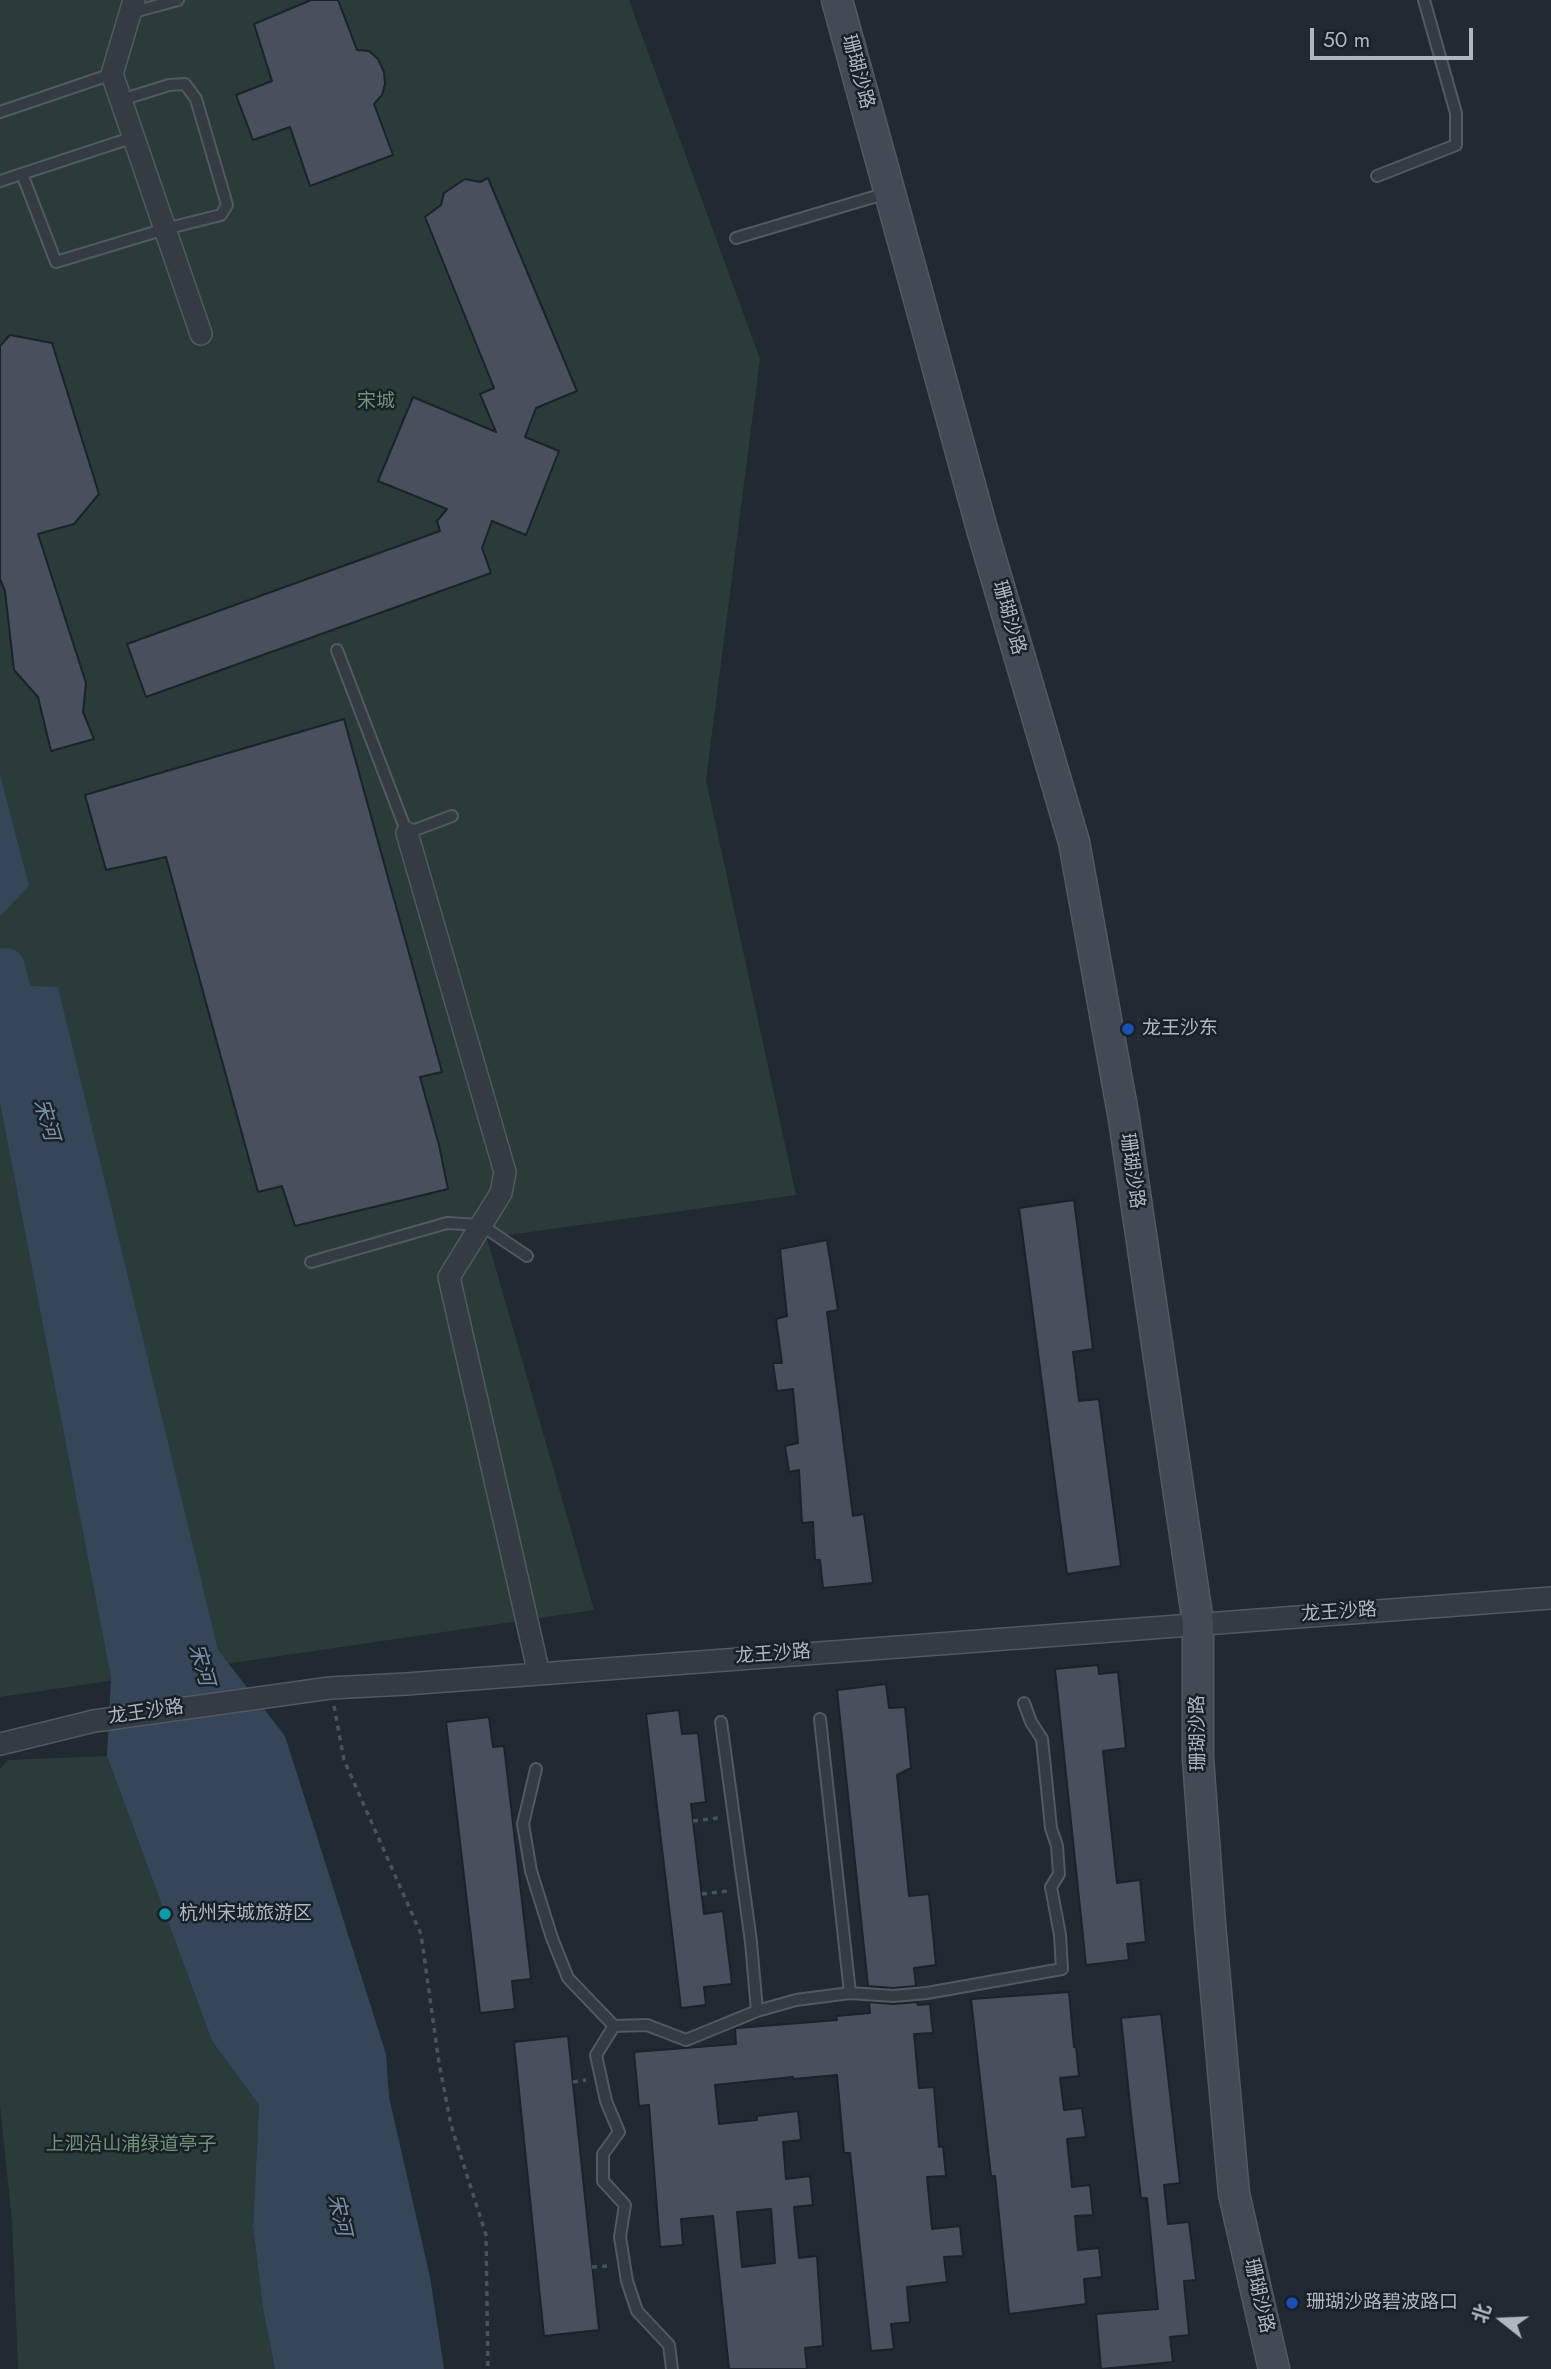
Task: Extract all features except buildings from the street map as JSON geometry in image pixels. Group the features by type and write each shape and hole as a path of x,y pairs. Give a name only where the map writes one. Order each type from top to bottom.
{"street":[{"name":"珊瑚沙路","path":"837,0 982,529 1074,842 1124,1119 1198,1623 1199,1772 1234,2194 1274,2369"},
{"path":"132,6 112,74 201,334"},
{"path":"407,833 505,1172 501,1193 449,1277 539,1674"},
{"name":"龙王沙路","path":"0,1744 94,1721 278,1693 330,1688 1551,1598"}],"lane":[{"path":"132,6 178,0"},
{"path":"1377,176 1456,145 1456,113 1424,0"},
{"path":"0,112 112,74"},
{"path":"22,174 56,262 221,215 227,205 196,99 185,84 169,85 121,100"},
{"path":"0,181 134,137"},
{"path":"736,237 889,192"},
{"path":"337,650 407,833 452,816"},
{"path":"311,1262 447,1223 481,1225 527,1256"},
{"path":"536,1769 523,1824 531,1871 551,1938 568,1978 614,2026 648,2025 686,2040 757,2011 796,2000 850,1993 893,1996 927,1993 1062,1969 1060,1935 1051,1887 1059,1874 1057,1846 1051,1828 1042,1739 1031,1722 1024,1703"},
{"path":"820,1719 850,1993"},
{"path":"721,1722 757,2011"},
{"path":"614,2026 596,2055 606,2101 619,2132 603,2154 603,2181 625,2205 621,2237 627,2281 637,2311 669,2346 672,2369"}],"path":[{"path":"330,1688 344,1760 421,1934 439,2063 452,2125 486,2235 488,2369"},
{"path":"693,1821 734,1815"},
{"path":"702,1894 744,1890"}],"green space":[{"name":"宋城","path":"0,0 629,0 760,359 706,780 796,1195 487,1238 594,1610 0,1697"},
{"name":"上泗沿山浦绿道亭子","path":"107,1756 212,2041 259,2105 253,2226 263,2309 275,2369 18,2369 12,2222 0,2104 0,1769 8,1760"}],"water":[{"path":"0,775 29,886 0,916"},
{"path":"11,985 58,987 218,1650 285,1736 386,2054 389,2097 430,2277 444,2369 275,2369 263,2309 253,2226 259,2105 212,2041 107,1756 111,1677 0,1102 0,996"}],"waterway":[{"name":"宋河","path":"6,967 23,1037"}],"place":[{"name":"龙王沙东","path":"1128,1029"},
{"name":"杭州宋城旅游区","path":"165,1914"},
{"name":"珊瑚沙路碧波路口","path":"1292,2303"}]}
